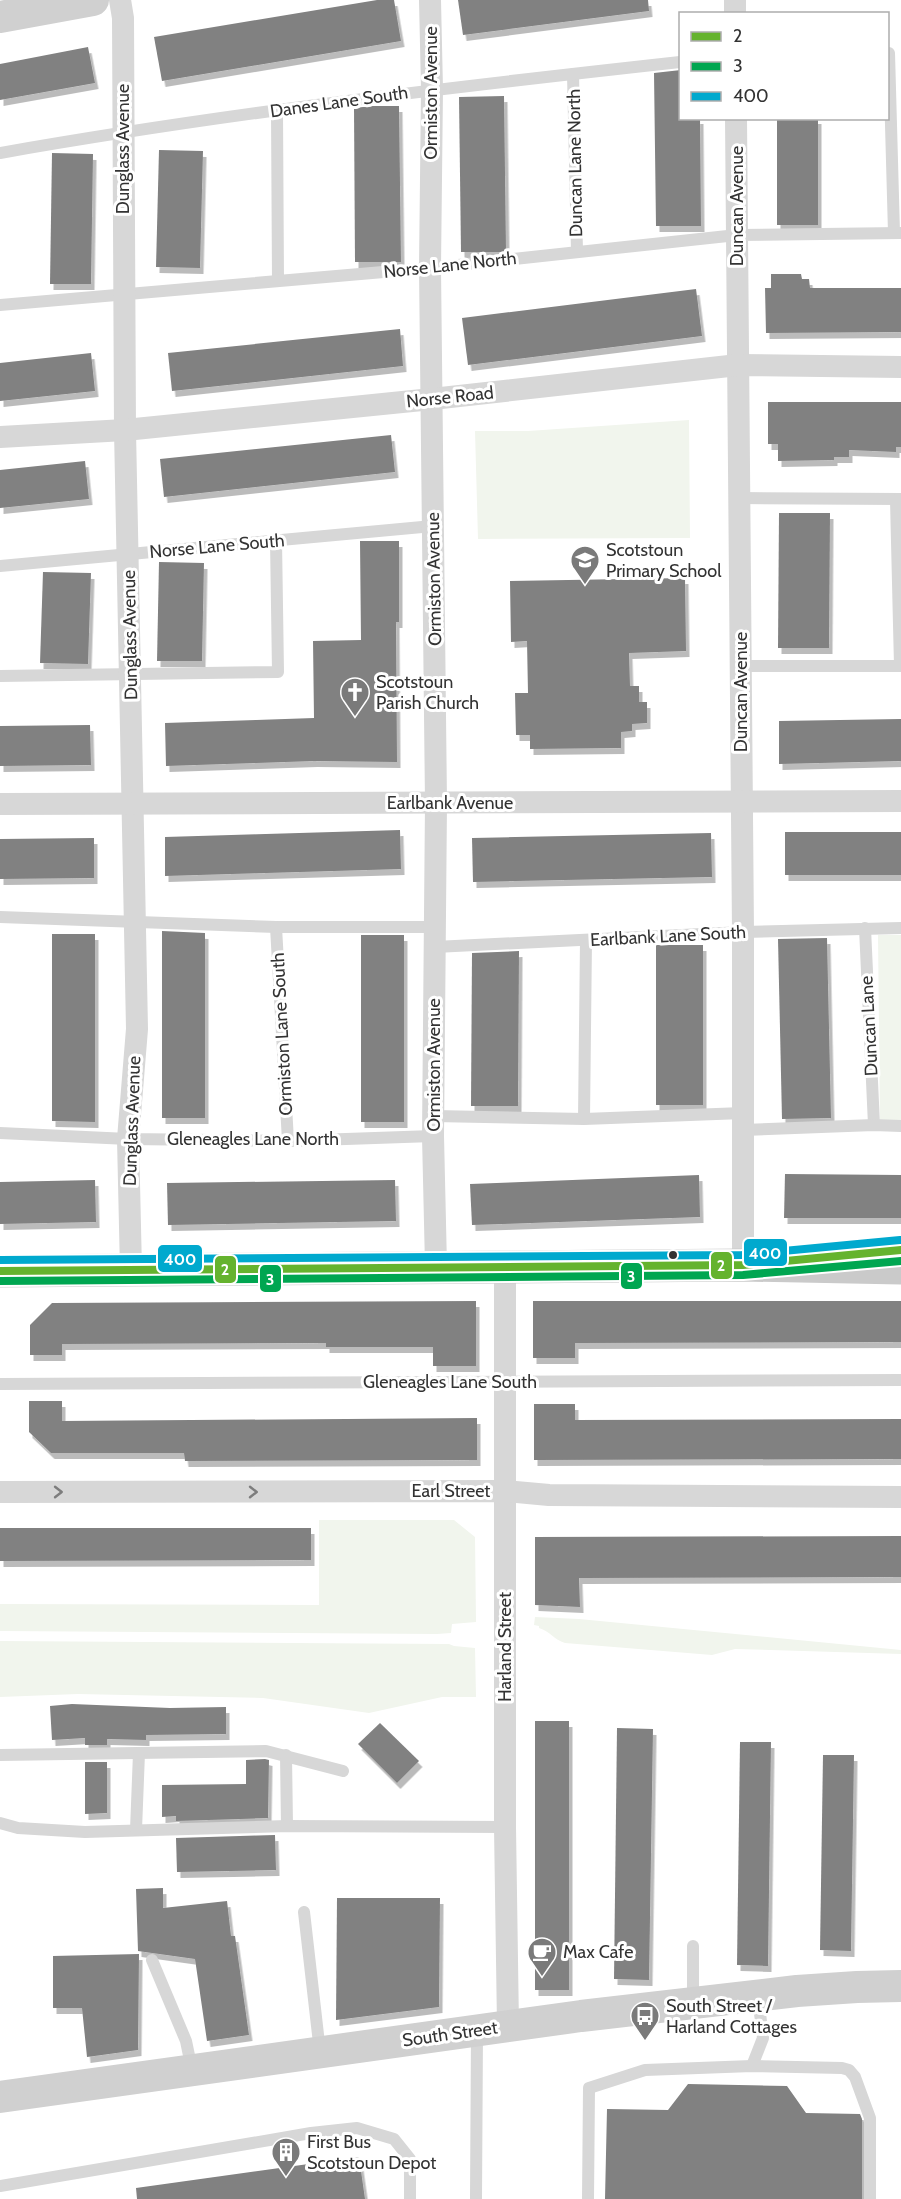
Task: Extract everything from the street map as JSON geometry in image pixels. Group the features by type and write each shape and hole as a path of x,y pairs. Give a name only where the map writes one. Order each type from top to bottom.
{"main road":[{"path":"743,1265 901,1250"},
{"path":"0,1271 436,1266 743,1265 901,1268"}],"street":[{"path":"0,17 93,0"},
{"name":"Dunglass Avenue","path":"120,0 123,18 125,430 137,1029 128,1139 131,1270"},
{"name":"Ormiston Avenue","path":"430,0 432,89 430,268 436,803 434,1126 436,1266"},
{"name":"Duncan Avenue","path":"736,120 743,933 743,1265"},
{"name":"Norse Road","path":"0,437 125,430 738,365 901,367"},
{"name":"Earlbank Avenue","path":"0,804 901,801"},
{"name":"Harland Street","path":"505,1267 504,1827 508,2026"},
{"name":"Earl Street","path":"0,1492 506,1491 549,1495 901,1497"},
{"name":"South Street","path":"0,2097 477,2030 693,2003 836,1988 901,1986"}],"lane":[{"path":"892,52 898,233"},
{"name":"Danes Lane South","path":"0,153 123,131 432,89 679,62"},
{"name":"Duncan Lane North","path":"573,74 578,252"},
{"path":"278,111 278,281"},
{"name":"Norse Lane North","path":"0,305 430,268 737,235 898,233"},
{"path":"740,498 899,500 900,666 741,666"},
{"name":"Norse Lane South","path":"0,566 433,525"},
{"path":"0,676 278,672 276,540"},
{"path":"0,917 135,922"},
{"name":"Earlbank Lane South","path":"135,922 276,927 435,937 586,940 901,927"},
{"name":"Ormiston Lane South","path":"276,927 288,1141"},
{"name":"Duncan Lane","path":"865,928 874,1125"},
{"path":"584,1119 586,940"},
{"name":"Gleneagles Lane North","path":"0,1132 128,1139 288,1141 434,1126 584,1119 901,1126"},
{"name":"Gleneagles Lane South","path":"0,1384 901,1380"},
{"path":"0,1755 266,1751 343,1771"},
{"path":"136,1830 139,1753"},
{"path":"286,1755 287,1826"},
{"path":"0,1823 18,1828 85,1832 287,1826 504,1827"},
{"path":"304,1912 320,2053"},
{"path":"693,1946 693,2003"},
{"path":"152,1960 186,2042 192,2071"},
{"path":"752,2066 763,2038 758,1996"},
{"path":"476,2199 477,2030"},
{"path":"588,2199 589,2088 645,2070 752,2066 849,2070 855,2077 870,2118 870,2199"},
{"path":"0,2186 311,2133 357,2128 394,2139 410,2159 410,2199"}],"shaded area":[{"path":"689,420 690,538 478,539 475,431 528,431"},
{"path":"878,935 901,935 901,1123 880,1123"},
{"path":"319,1520 454,1520 475,1537 476,1622 452,1624 451,1633 437,1634 0,1631 0,1604 319,1605"},
{"path":"535,1617 579,1619 901,1650 901,1654 735,1649 712,1655 565,1643 534,1625"},
{"path":"0,1641 449,1644 475,1648 476,1697 442,1697 369,1713 263,1698 78,1694 0,1697"}],"building":[{"path":"377,0 394,0 401,41 162,81 154,37"},
{"path":"458,0 648,0 649,11 463,35"},
{"path":"88,47 95,83 0,100 0,64"},
{"path":"679,70 679,120 700,120 701,226 656,226 654,73"},
{"path":"504,96 506,252 461,252 459,97"},
{"path":"399,106 401,262 355,262 354,108"},
{"path":"777,120 818,120 818,225 777,225"},
{"path":"159,150 203,151 200,268 156,267"},
{"path":"52,153 93,154 91,284 50,284"},
{"path":"771,274 801,274 802,279 809,279 810,288 901,288 901,332 766,333 765,288 771,288"},
{"path":"696,289 702,336 468,365 462,318"},
{"path":"400,329 403,366 172,391 168,353"},
{"path":"91,353 95,391 0,401 0,363"},
{"path":"768,402 901,402 901,447 896,447 896,452 849,450 849,457 834,457 834,460 778,461 778,444 768,444"},
{"path":"391,435 395,472 164,497 160,459"},
{"path":"85,461 89,499 0,508 0,470"},
{"path":"779,513 830,513 829,648 778,648"},
{"path":"360,541 399,541 399,622 396,622 397,762 314,761 166,766 165,723 314,718 313,641 361,640"},
{"path":"159,562 204,563 202,661 157,661"},
{"path":"43,572 91,573 88,664 40,663"},
{"path":"685,578 686,651 629,653 630,686 639,686 639,702 647,702 647,723 632,724 632,731 621,732 621,748 530,749 530,735 516,735 515,693 528,693 527,641 511,642 510,581"},
{"path":"901,719 901,761 779,764 779,721"},
{"path":"90,725 91,765 0,766 0,726"},
{"path":"400,830 401,869 165,876 165,837"},
{"path":"785,832 901,832 901,875 785,875"},
{"path":"711,833 712,877 473,882 472,838"},
{"path":"94,838 94,878 0,879 0,839"},
{"path":"162,931 205,933 205,1118 162,1118"},
{"path":"52,934 95,934 95,1122 52,1121"},
{"path":"361,935 404,935 404,1122 361,1122"},
{"path":"827,938 831,1118 782,1119 778,939"},
{"path":"656,945 703,945 703,1105 656,1105"},
{"path":"519,951 518,1106 471,1106 472,953"},
{"path":"785,1174 901,1175 901,1218 784,1218"},
{"path":"699,1175 700,1217 472,1225 470,1184"},
{"path":"95,1180 96,1222 0,1224 0,1182"},
{"path":"395,1180 396,1221 168,1225 167,1183"},
{"path":"476,1301 476,1366 433,1366 433,1347 326,1347 326,1343 62,1344 62,1355 30,1355 30,1325 52,1303"},
{"path":"533,1301 901,1301 901,1342 575,1343 575,1358 533,1358"},
{"path":"29,1401 62,1401 62,1421 477,1418 477,1460 185,1461 184,1453 51,1453 29,1432"},
{"path":"534,1404 575,1404 575,1420 901,1419 901,1459 534,1460"},
{"path":"0,1528 311,1528 311,1560 0,1561"},
{"path":"901,1536 901,1577 579,1578 580,1607 535,1605 535,1537"},
{"path":"72,1704 170,1708 226,1707 226,1734 146,1735 146,1740 107,1739 107,1745 85,1745 85,1738 52,1740 50,1706"},
{"path":"535,1721 569,1721 569,1990 535,1990"},
{"path":"380,1723 419,1761 397,1783 358,1744"},
{"path":"617,1728 653,1729 649,1980 614,1979"},
{"path":"740,1742 771,1742 768,1966 737,1965"},
{"path":"823,1755 854,1755 851,1951 820,1950"},
{"path":"246,1760 269,1760 268,1818 176,1821 176,1816 162,1817 162,1785 246,1784"},
{"path":"85,1762 107,1762 107,1813 85,1814"},
{"path":"275,1835 276,1870 177,1872 176,1838"},
{"path":"163,1888 163,1908 227,1901 231,1936 235,1936 249,2035 207,2041 195,1959 138,1951 136,1889"},
{"path":"337,1898 440,1898 439,2007 336,2020"},
{"path":"139,1954 138,2050 87,2057 82,2008 53,2008 53,1956"},
{"path":"688,2084 787,2086 806,2113 860,2114 862,2119 862,2199 605,2199 607,2109 668,2110"},
{"name":"First Bus Scotstoun Depot","path":"359,2157 365,2199 137,2199 136,2188"}],"transit line":[{"name":"400","path":"0,1260 742,1255 900,1240"},
{"name":"2","path":"0,1271 743,1265 901,1250"},
{"name":"3","path":"0,1281 743,1275 901,1261"}],"place":[{"name":"Scotstoun Primary School","path":"585,586"},
{"name":"Scotstoun Parish Church","path":"355,718"},
{"name":"Max Cafe","path":"542,1978"},
{"name":"South Street / Harland Cottages","path":"645,2042"},
{"name":"First Bus Scotstoun Depot","path":"286,2178"}]}
